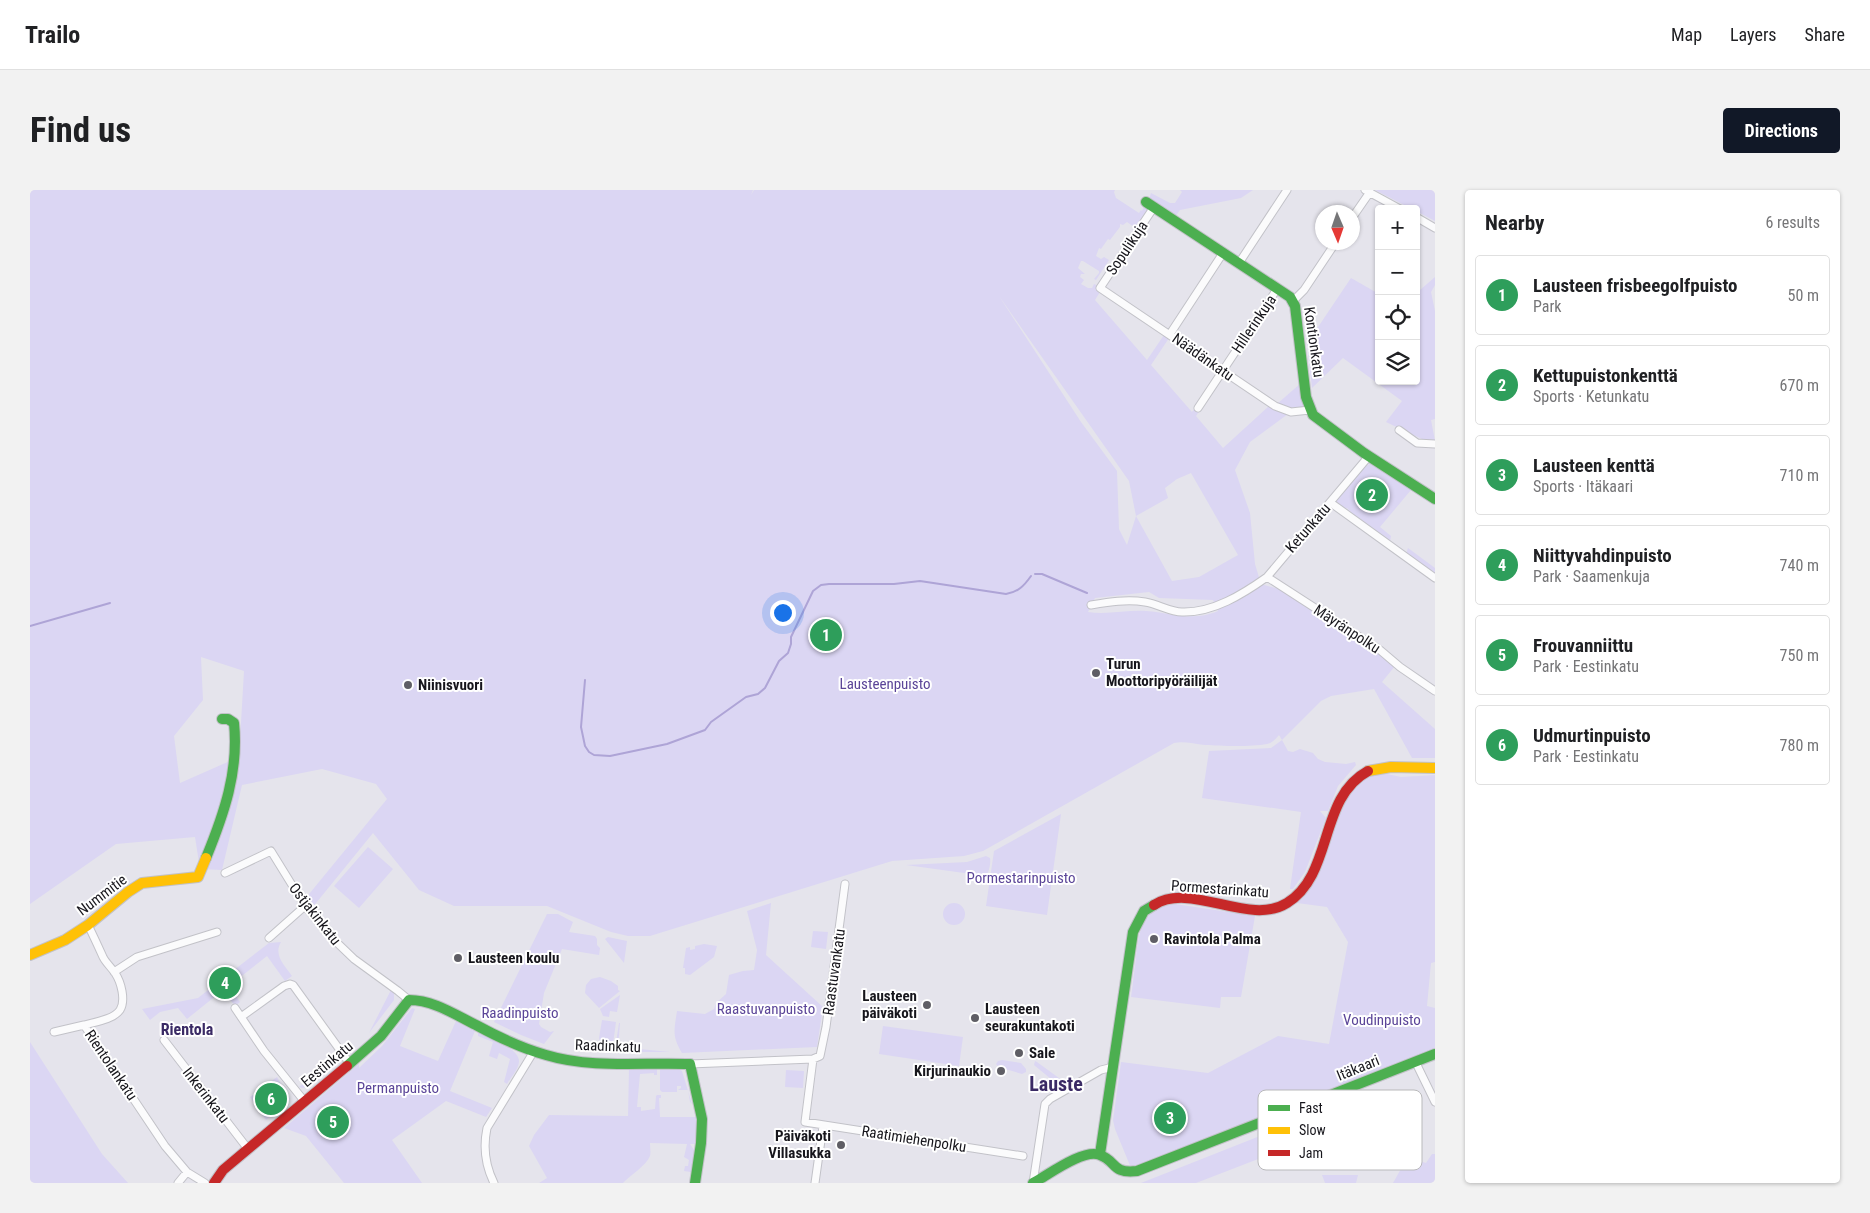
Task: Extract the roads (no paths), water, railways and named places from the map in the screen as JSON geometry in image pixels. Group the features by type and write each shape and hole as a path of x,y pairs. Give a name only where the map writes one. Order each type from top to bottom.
{"street":[{"path":"1239,263 1287,190"},
{"path":"1360,205 1368,191 1393,205"},
{"name":"Kontionkatu","path":"1150,205 1290,297 1293,301 1306,397 1310,410"},
{"name":"Sopulikuja","path":"1100,288 1150,205"},
{"path":"1420,219 1435,228"},
{"path":"1293,301 1304,290 1331,250"},
{"path":"1170,334 1223,253"},
{"name":"Näädänkatu","path":"1100,288 1280,409 1291,412 1310,410"},
{"name":"Hillerinkuja","path":"1198,408 1277,289"},
{"path":"1310,410 1317,419 1435,499"},
{"path":"1399,430 1417,443 1435,444"},
{"name":"Ketunkatu","path":"1091,605 1130,601 1158,605 1184,612 1211,609 1267,577 1369,456"},
{"path":"1331,503 1435,578"},
{"name":"Mäyränpolku","path":"1267,577 1380,650 1400,667 1435,690"},
{"name":"Nummitie","path":"30,955 58,944 88,925 142,883 202,877 220,825 237,756 234,723 228,719 222,719"},
{"name":"Pormestarinkatu","path":"1100,1154 1133,932 1136,922 1145,910 1159,901 1171,898 1262,910 1286,904 1297,896 1308,881 1341,797 1354,779 1374,769 1435,768"},
{"name":"Ostjakinkatu","path":"225,873 265,852 271,851 305,906 332,939 354,959 398,990 408,1000"},
{"name":"Raastuvankatu","path":"805,1122 816,1058 822,1050 826,1028 845,884"},
{"path":"269,938 305,906"},
{"name":"Rientolankatu","path":"88,925 104,959 114,972 122,995 120,1010 109,1017 84,1025 155,1132 187,1172 205,1183"},
{"path":"114,972 137,957 216,932"},
{"path":"241,1016 284,986 293,985 350,1064"},
{"name":"Raadinkatu","path":"408,1000 422,1000 436,1005 534,1051 548,1056 578,1061 690,1064 816,1058"},
{"name":"Eestinkatu","path":"214,1183 223,1170 381,1036 408,1000"},
{"path":"234,1008 264,1051 305,1102"},
{"path":"54,1032 84,1025"},
{"name":"Inkerinkatu","path":"164,1040 248,1149"},
{"path":"494,1183 486,1157 485,1140 487,1128 534,1051"},
{"name":"Itäkaari","path":"1344,1090 1435,1054"},
{"path":"1415,1062 1435,1102"},
{"path":"690,1064 702,1123 696,1183"},
{"path":"1033,1183 1045,1104 1050,1098 1101,1070 1113,1067"},
{"name":"Raatimiehenpolku","path":"805,1122 1024,1156"},
{"name":"Itäkaari","path":"1100,1154 1121,1171 1129,1173 1258,1124"},
{"path":"815,1183 823,1126"},
{"path":"1033,1183 1085,1154 1100,1154"},
{"path":"178,1183 187,1172"}],"waterway":[{"path":"1035,574 1042,574 1087,593"},
{"path":"585,680 581,727 585,746 589,752 594,755 610,756 667,744 705,730 711,722 746,697 758,694 765,688 779,661 788,653 791,637 813,591 821,585 894,584 920,581 1006,594 1020,588 1031,576"},
{"path":"30,626 110,603"}],"place":[{"name":"Kettupuistonkenttä","path":"1372,495"},
{"name":"Lausteen frisbeegolfpuisto","path":"826,635"},
{"name":"Turun Moottoripyöräilijät","path":"1096,673"},
{"name":"Niinisvuori","path":"408,685"},
{"name":"Ravintola Palma","path":"1154,939"},
{"name":"Lausteen koulu","path":"458,958"},
{"name":"Niittyvahdinpuisto","path":"225,983"},
{"name":"Lausteen päiväkoti","path":"927,1005"},
{"name":"Lausteen seurakuntakoti","path":"975,1018"},
{"name":"Sale","path":"1019,1053"},
{"name":"Kirjurinaukio","path":"1001,1071"},
{"name":"Udmurtinpuisto","path":"271,1099"},
{"name":"Lausteen kenttä","path":"1170,1118"},
{"name":"Frouvanniittu","path":"333,1122"},
{"name":"Päiväkoti Villasukka","path":"841,1145"}],"district":[{"name":"Rientola","path":"187,1029"},
{"name":"Lauste","path":"1056,1084"}],"park label":[{"name":"Lausteenpuisto","path":"885,684"},
{"name":"Pormestarinpuisto","path":"1021,878"},
{"name":"Raastuvanpuisto","path":"766,1009"},
{"name":"Raadinpuisto","path":"520,1013"},
{"name":"Voudinpuisto","path":"1382,1020"},
{"name":"Permanpuisto","path":"398,1088"}]}
